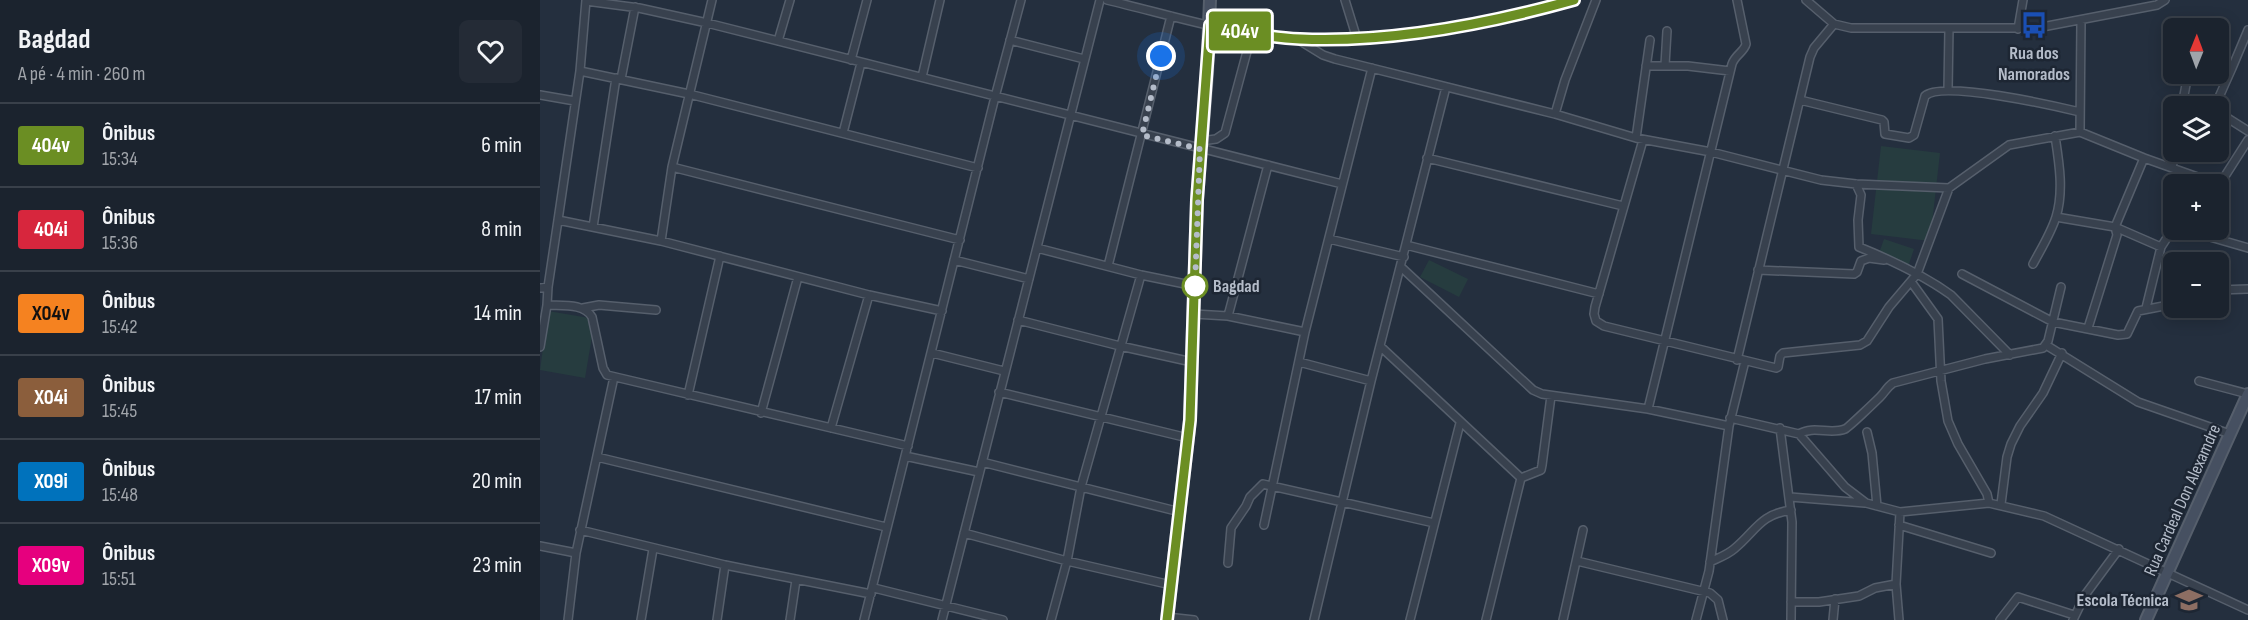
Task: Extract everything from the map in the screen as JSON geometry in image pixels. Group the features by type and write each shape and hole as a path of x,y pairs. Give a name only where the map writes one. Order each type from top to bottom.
{"main road":[{"path":"1167,618 1188,438 1200,145 1210,25 1209,0"},
{"name":"Rua Cardeal Don Alexamdre","path":"2146,620 2248,394"}],"street":[{"path":"540,347 580,70 586,0 638,5 1142,135 1200,145 1342,184"},
{"path":"661,241 672,167 712,0"},
{"path":"778,41 790,0"},
{"path":"851,60 867,0"},
{"path":"922,77 940,0"},
{"path":"864,620 1021,0"},
{"path":"942,620 1100,0"},
{"path":"1107,0 1210,25 1298,39 1357,39 1487,21 1574,0"},
{"path":"1345,0 1357,39"},
{"path":"1556,114 1565,80 1596,0"},
{"path":"1647,410 1730,71 1734,58 1744,50 1746,44 1737,0"},
{"path":"1806,0 1834,24 1851,28 2018,29 2081,21 2157,5 2165,0"},
{"path":"2018,29 2023,0"},
{"path":"592,227 619,79 638,5"},
{"path":"1108,267 1171,16"},
{"path":"2080,132 2081,21"},
{"path":"1696,620 1710,562 1729,422 1758,270 1809,57 1834,24"},
{"path":"1948,90 1949,28"},
{"path":"2219,96 2248,30"},
{"path":"1665,65 1667,31"},
{"path":"1200,145 1225,133 1252,33"},
{"path":"1298,39 1323,55 1556,114 1639,139 1711,152 1821,180 1856,184 1949,188"},
{"path":"1010,40 1084,59"},
{"path":"1650,40 1639,139 1594,314 1596,321 1604,326 1663,342 1776,368 1783,353 1864,344 1889,307 1912,283 1917,274 1949,188 2009,145 2080,132 2188,174"},
{"path":"843,133 861,63"},
{"path":"1646,66 1665,65 1730,71"},
{"path":"1264,525 1305,332 1372,68"},
{"path":"580,70 689,94 978,168"},
{"path":"1314,620 1371,381 1446,87"},
{"path":"1800,100 1882,120 1885,134 1909,138 1914,135 1925,96 1929,93 1948,90 2035,102 2080,112"},
{"path":"540,95 575,101"},
{"path":"2229,119 2248,131"},
{"path":"2033,264 2056,217 2060,174 2055,136"},
{"path":"2227,174 2248,140"},
{"path":"1427,158 1623,206"},
{"path":"2088,328 2117,235 2115,227 2144,158"},
{"path":"2172,168 2173,162"},
{"path":"1228,316 1268,165"},
{"path":"672,167 960,240"},
{"path":"1856,184 1861,195 1858,220 1859,247 1895,261 1950,295 2010,355"},
{"path":"2056,217 2115,227 2161,247"},
{"path":"558,220 661,241 869,295 942,310"},
{"path":"1329,239 1404,257"},
{"path":"2146,308 2161,247 2166,240"},
{"path":"2222,240 2248,248"},
{"path":"1406,245 1599,294"},
{"path":"1037,248 1141,275 1195,286"},
{"path":"688,395 720,256"},
{"path":"1758,270 1854,274 1864,259 1895,261"},
{"path":"954,260 1029,279"},
{"path":"1401,267 1533,390 1551,396 1780,428 1799,434 1845,487 1866,503"},
{"path":"1962,274 2052,322 2123,336 2127,334 2138,311 2163,306"},
{"path":"1051,620 1067,561 1081,487 1141,275"},
{"path":"761,413 798,277"},
{"path":"1912,283 1938,319 1940,371 1948,421 1958,444 1987,494 1989,503"},
{"path":"540,288 549,287"},
{"path":"1799,434 1810,429 1844,429 1879,399 1888,386 1940,371 2039,350 2046,345 2061,287"},
{"path":"2229,290 2248,289"},
{"path":"831,428 869,295"},
{"path":"547,306 583,308 599,304 656,310"},
{"path":"583,308 589,311 592,317 603,368 607,375 908,446"},
{"path":"1194,314 1228,316 1305,332"},
{"path":"1018,320 1192,362"},
{"path":"2046,345 2138,402 2230,434"},
{"path":"1381,347 1521,478"},
{"path":"932,353 1004,371"},
{"path":"2001,504 2007,457 2011,444 2020,426 2043,393 2062,353"},
{"path":"1299,362 1371,381"},
{"path":"568,620 580,530 614,377"},
{"path":"2199,381 2248,394"},
{"path":"999,392 1188,438"},
{"path":"1521,478 1540,470 1542,465 1551,396"},
{"path":"1410,620 1460,423"},
{"path":"1780,428 1791,510 1791,620"},
{"path":"1867,432 1872,453 1877,506"},
{"path":"906,456 980,472"},
{"path":"597,457 886,527"},
{"path":"982,462 1180,512"},
{"path":"1486,620 1521,478"},
{"path":"1228,562 1230,533 1234,523 1260,485 1274,486 1434,523"},
{"path":"1790,497 1866,503 1900,512 1989,503 2001,504 2044,516 2168,571 2248,610"},
{"path":"1710,562 1734,549 1765,518 1776,512 1791,510"},
{"path":"1899,620 1896,584 1900,512"},
{"path":"1899,525 1991,554"},
{"path":"580,530 653,549 796,580 945,605 1004,620"},
{"path":"1563,620 1583,530"},
{"path":"964,533 1067,561 1171,585"},
{"path":"540,546 576,553"},
{"path":"641,620 653,549"},
{"path":"2000,620 2018,597 2074,617 2085,595 2119,549"},
{"path":"1577,561 1715,596 1723,620"},
{"path":"717,620 725,564"},
{"path":"790,620 796,580"},
{"path":"1791,602 1859,596 1875,588 1896,584"},
{"path":"1833,620 1835,599"},
{"path":"1167,618 1194,620"}],"green space":[{"path":"1881,146 1940,153 1930,241 1871,234"},
{"path":"1884,239 1914,249 1908,267 1878,256"},
{"path":"1429,260 1468,279 1459,297 1420,277"},
{"path":"548,311 595,319 585,378 540,370"}],"bus line":[{"name":"404v","path":"1167,620 1190,420 1197,200 1210,25 1298,39 1357,39 1461,26 1574,0"}],"place":[{"name":"Rua dos Namorados","path":"2034,25"},
{"name":"Bagdad","path":"1195,286"},
{"name":"Escola Técnica","path":"2189,600"}],"route":[{"path":"1161,56 1142,135 1200,149 1195,286"}]}
